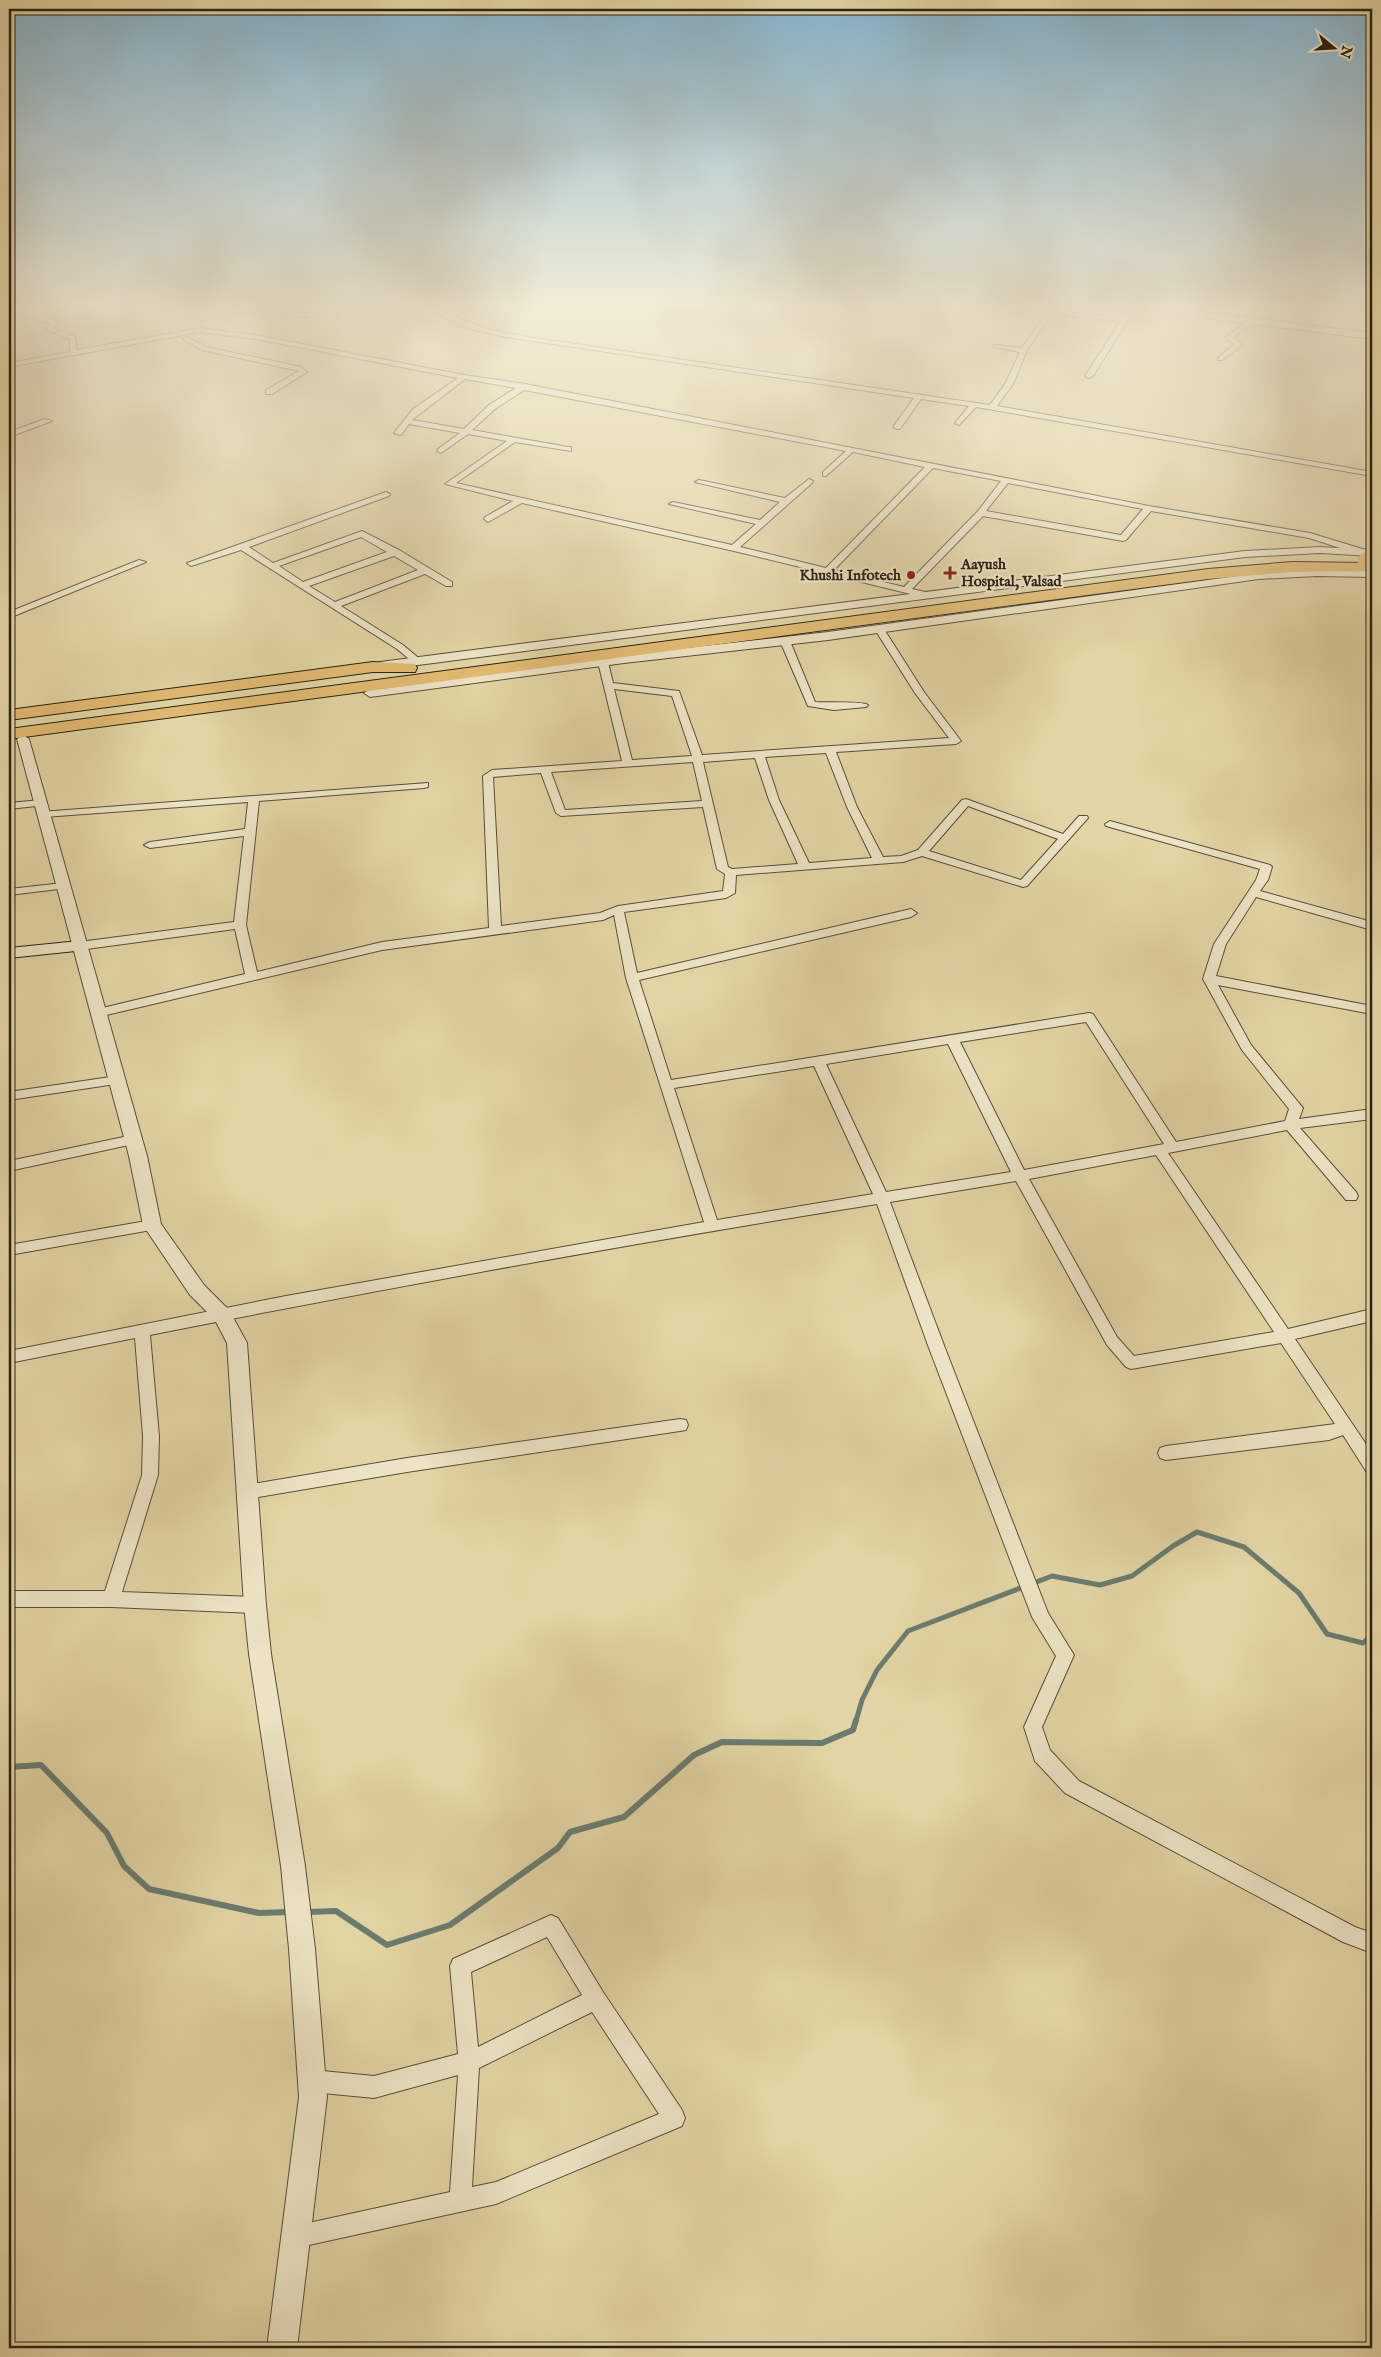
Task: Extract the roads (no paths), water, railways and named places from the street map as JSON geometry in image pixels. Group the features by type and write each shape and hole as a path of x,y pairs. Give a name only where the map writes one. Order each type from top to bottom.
{"highway":[{"path":"9,725 1200,567 1288,559 1370,564"},
{"path":"14,738 429,669 762,638 1208,574 1292,567 1370,564"},
{"path":"9,715 372,667 429,669"},
{"path":"14,738 370,693 429,669"}],"main road":[{"path":"9,953 79,946"}],"street":[{"path":"441,451 479,419"},
{"path":"693,419 1005,481 1310,536 1370,564"},
{"path":"897,427 902,419"},
{"path":"959,423 962,419"},
{"path":"1055,419 1372,474"},
{"path":"9,435 48,421"},
{"path":"398,433 407,421 568,450"},
{"path":"513,440 449,484 829,570 927,595"},
{"path":"826,474 851,450"},
{"path":"829,570 931,465"},
{"path":"734,548 809,481"},
{"path":"908,589 981,513 1005,481"},
{"path":"699,482 786,501"},
{"path":"191,563 242,547 386,494"},
{"path":"488,519 521,500"},
{"path":"673,504 761,523"},
{"path":"981,513 1123,538 1149,508"},
{"path":"271,566 362,534 449,584"},
{"path":"242,547 400,647 429,669 927,595 1245,554 1320,550 1370,564"},
{"path":"303,585 396,552"},
{"path":"9,615 142,562"},
{"path":"370,693 603,662 762,638 785,640 1259,576 1317,573 1370,564"},
{"path":"333,606 426,570"},
{"path":"495,931 488,776 492,773 956,740 920,693 879,628"},
{"path":"785,640 811,704 834,707 863,705"},
{"path":"603,662 627,762"},
{"path":"609,686 676,693 696,757 723,869 731,872 903,859 922,852 966,802 1065,838"},
{"path":"14,738 42,809 133,1140 152,1224 198,1290 222,1315 237,1343 255,1606 260,1654 293,1866 302,1949 313,2096 282,2348"},
{"path":"830,748 852,807 879,860"},
{"path":"758,753 774,800 805,866"},
{"path":"544,768 561,813 708,804"},
{"path":"9,806 42,809 254,798 424,785"},
{"path":"252,978 240,926 254,798"},
{"path":"922,852 1023,884 1083,818"},
{"path":"1110,824 1266,867 1262,880 1220,944 1209,978 1246,1048 1296,1108 1290,1125"},
{"path":"150,845 250,832"},
{"path":"98,1014 382,946 603,916 618,909 722,896 728,893 731,872"},
{"path":"9,892 63,886"},
{"path":"1253,893 1372,926"},
{"path":"618,909 632,978 712,1226"},
{"path":"632,978 911,913"},
{"path":"79,946 240,926"},
{"path":"1209,978 1372,1010"},
{"path":"666,1085 1089,1017 1166,1148 1285,1336 1372,1466"},
{"path":"952,1039 1020,1176 1112,1341 1131,1363 1285,1336 1372,1315"},
{"path":"818,1061 882,1198 1021,1569 1041,1617 1065,1655 1033,1727 1042,1755 1072,1787 1350,1935 1372,1943"},
{"path":"9,1096 117,1080"},
{"path":"9,1357 222,1315 712,1226 1020,1176 1290,1125 1372,1114"},
{"path":"1290,1125 1351,1196"},
{"path":"9,1166 133,1140"},
{"path":"9,1250 152,1224"},
{"path":"111,1599 150,1475 151,1436 142,1330"},
{"path":"247,1492 407,1465 680,1425"},
{"path":"1166,1453 1329,1433 1345,1428"},
{"path":"9,1599 111,1599 255,1606"},
{"path":"296,2237 460,2201 496,2193 674,2118 596,1999 551,1925 460,1966 469,2062 460,2201"},
{"path":"312,2081 374,2087 469,2062 596,1999"}],"waterway":[{"path":"856,1721 862,1700 877,1670 908,1631 1052,1576 1100,1585 1132,1576 1173,1546 1197,1532 1244,1547 1299,1593 1327,1634 1363,1643 1372,1635"},
{"path":"307,1912 336,1911 387,1945 450,1925 558,1848 570,1832 624,1817 694,1755 722,1742 822,1743 853,1730 856,1720"},
{"path":"9,1767 41,1765 107,1833 124,1866 149,1889 259,1913 289,1912"}],"place":[{"name":"Aayush Hospital, Valsad","path":"950,573"},
{"name":"Khushi Infotech","path":"911,575"}]}
